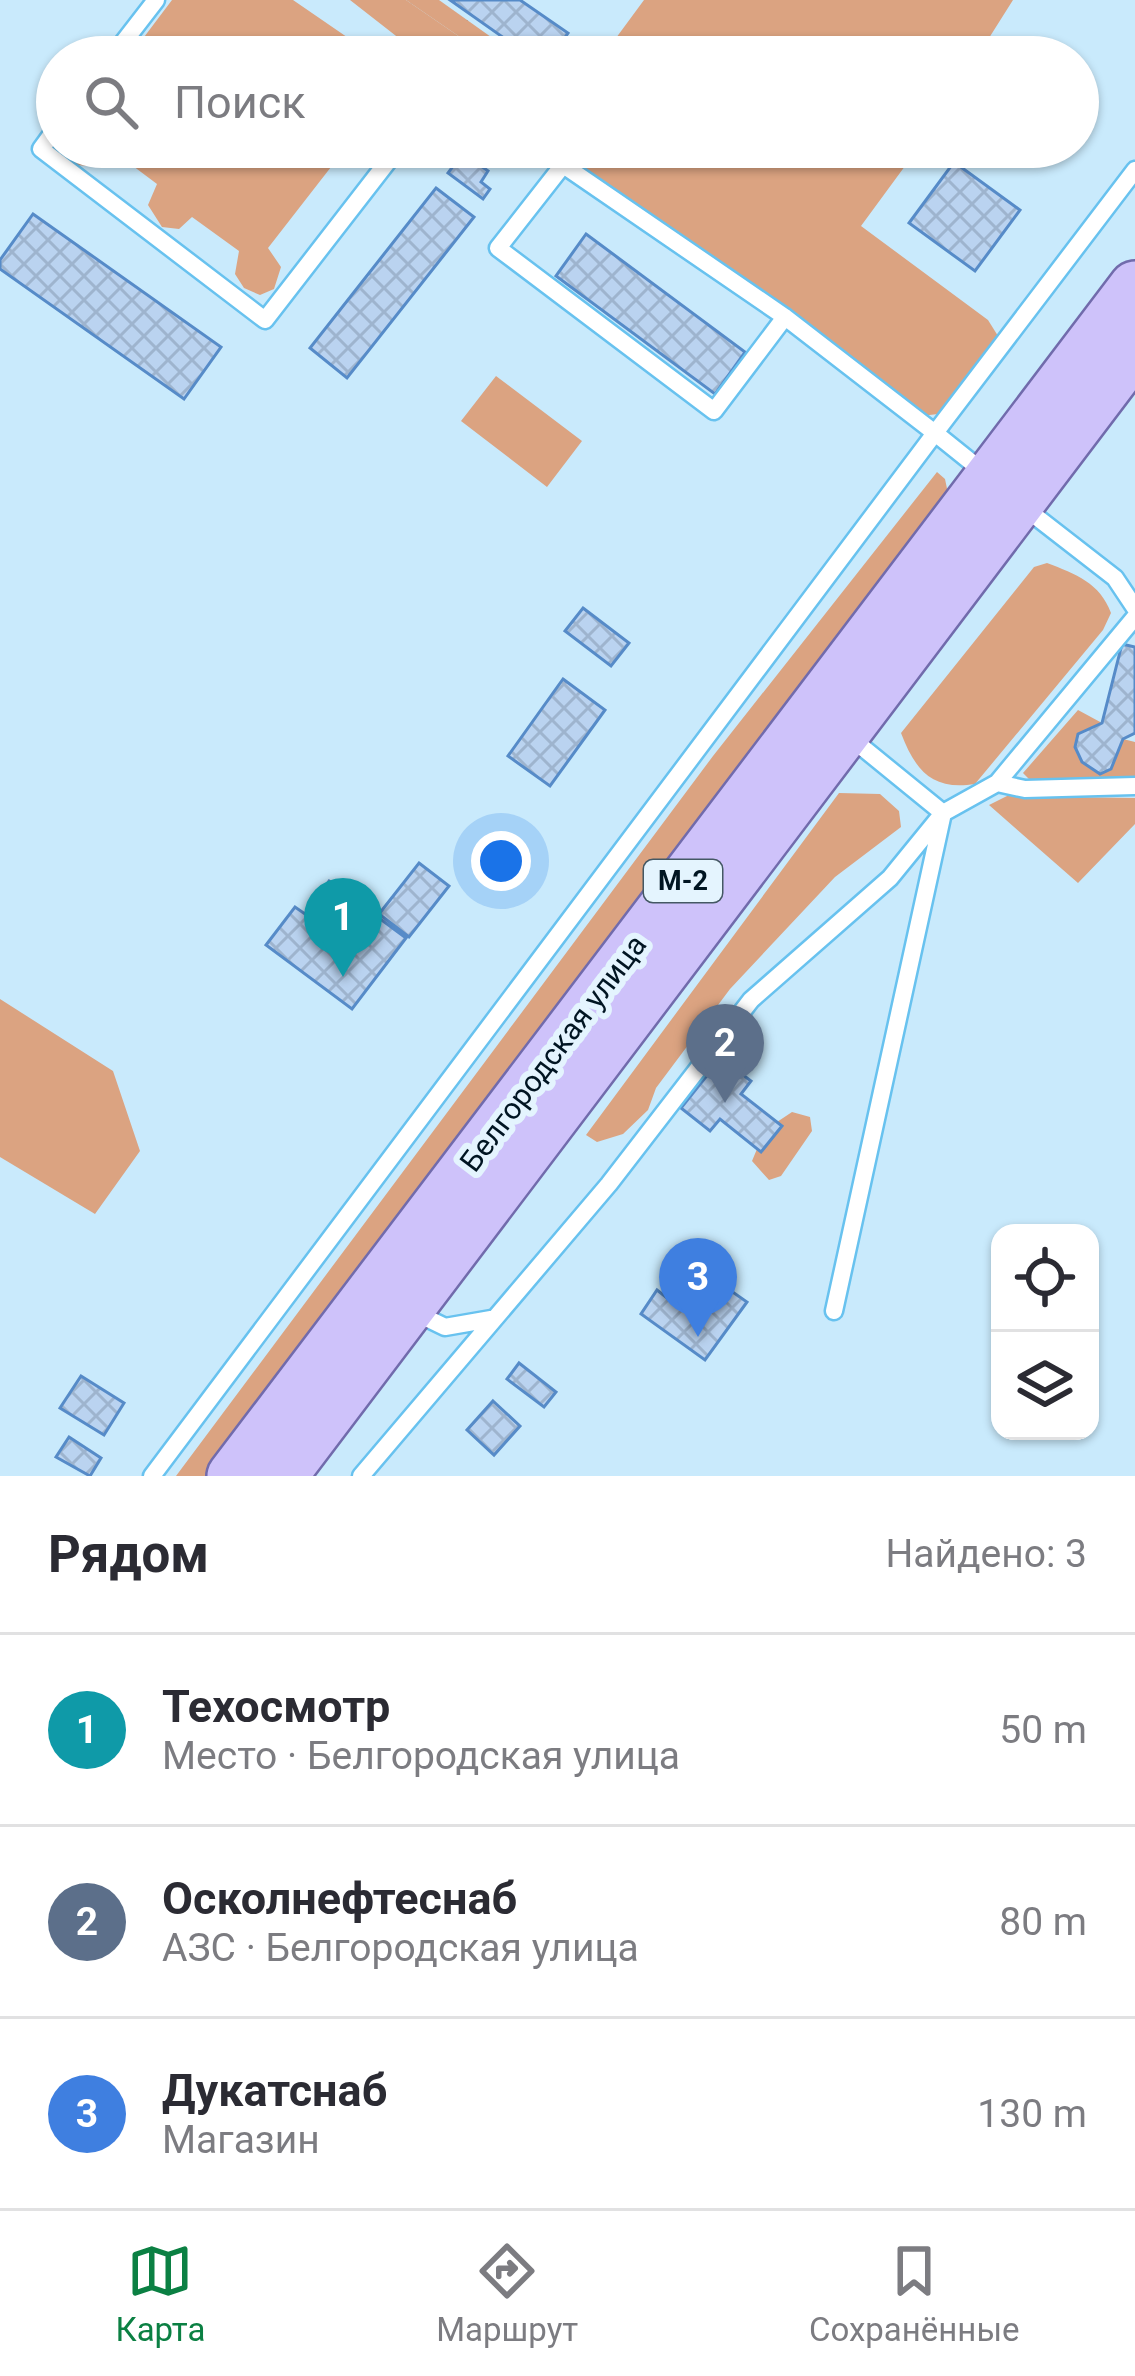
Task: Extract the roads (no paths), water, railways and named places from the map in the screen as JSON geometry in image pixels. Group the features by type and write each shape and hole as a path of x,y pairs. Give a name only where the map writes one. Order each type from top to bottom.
{"main road":[{"name":"Белгородская улица","path":"233,1476 425,1253 844,732 1135,287"},
{"name":"Белгородская улица","path":"281,1476 408,1309 425,1253 1004,489 1135,348"}],"lane":[{"path":"128,36 156,0"},
{"path":"66,168 265,320 383,168"},
{"path":"560,168 498,248 714,411 785,317"},
{"path":"361,1476 609,1184 751,1000 890,878 943,813 997,783 1135,612 1115,578 935,433 785,317 566,168"},
{"path":"152,1476 1135,170"},
{"path":"844,732 943,813"},
{"path":"997,783 1025,789 1135,786"},
{"path":"834,1311 943,813"},
{"path":"408,1309 445,1327 491,1319"}],"place":[{"name":"Техосмотр","path":"343,977"},
{"name":"Осколнефтеснаб","path":"725,1103"},
{"name":"Дукатснаб","path":"698,1337"}]}
